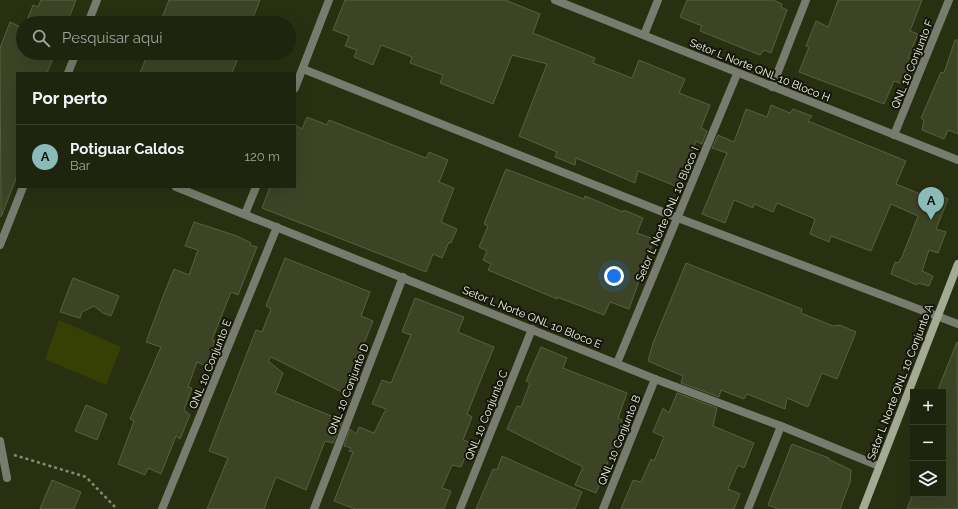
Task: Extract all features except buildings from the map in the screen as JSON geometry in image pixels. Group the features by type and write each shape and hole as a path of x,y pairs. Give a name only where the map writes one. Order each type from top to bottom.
{"main road":[{"name":"Setor L Norte QNL 10 Conjunto A","path":"863,509 958,264"}],"street":[{"path":"91,16 97,0"},
{"path":"296,86 329,0"},
{"name":"Setor L Norte QNL 10 Bloco H","path":"555,0 737,74 958,160"},
{"path":"644,35 658,0"},
{"path":"772,87 806,0"},
{"name":"QNL 10 Conjunto F","path":"894,136 949,0"},
{"path":"68,72 73,60"},
{"path":"303,69 678,218 958,324"},
{"name":"Setor L Norte QNL 10 Bloco I","path":"617,363 737,74"},
{"path":"0,245 23,188"},
{"name":"Setor L Norte QNL 10 Bloco E","path":"179,188 532,328 655,379 781,426 879,466"},
{"path":"245,214 256,188"},
{"name":"QNL 10 Conjunto E","path":"162,509 277,227"},
{"name":"QNL 10 Conjunto D","path":"314,509 403,278"},
{"name":"QNL 10 Conjunto C","path":"460,509 532,328"},
{"name":"QNL 10 Conjunto B","path":"603,509 655,379"},
{"path":"748,509 781,426"},
{"path":"0,441 7,478"}],"path":[{"path":"2,451 86,477 117,509"}],"green space":[{"path":"59,320 121,347 106,385 45,359"}],"place":[{"name":"Potiguar Caldos","path":"931,220"}]}
